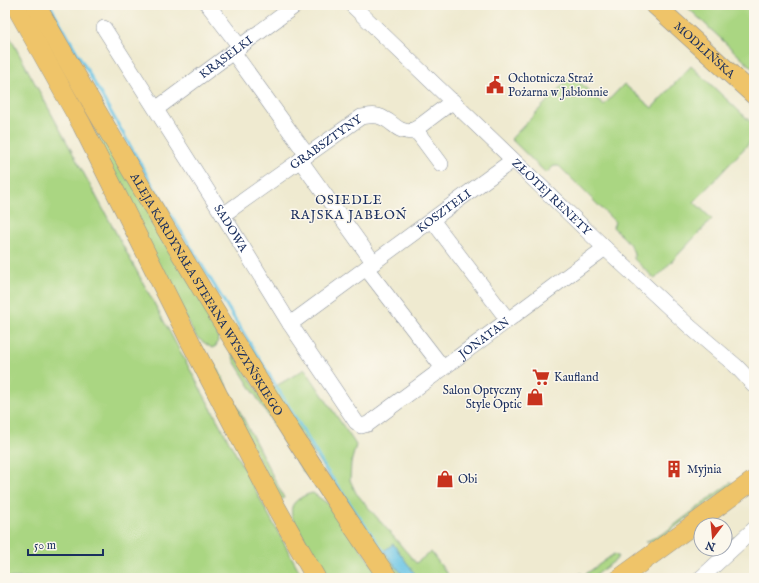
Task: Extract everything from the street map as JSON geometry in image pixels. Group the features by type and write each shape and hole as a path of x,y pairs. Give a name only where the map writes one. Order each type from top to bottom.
{"main road":[{"name":"ALEJA KARDYNAŁA STEFANA WYSZYŃSKIEGO","path":"15,5 92,145 190,341 276,507 316,578"},
{"name":"ALEJA KARDYNAŁA STEFANA WYSZYŃSKIEGO","path":"36,5 117,148 287,428 388,578"},
{"name":"MODLIŃSKA","path":"655,5 754,95"},
{"path":"620,578 754,480"}],"street":[{"path":"208,5 370,265 443,368"},
{"name":"KRĄSELKI","path":"156,109 296,5"},
{"name":"ZŁOTEJ RENETY","path":"352,5 605,248 689,326 736,366 754,385"},
{"name":"SADOWA","path":"104,28 223,215 290,324 356,422 361,426"},
{"path":"441,164 415,129 453,101"},
{"name":"GRABSZTYNY","path":"223,215 361,117 372,115 383,118 404,131 412,132 415,129"},
{"name":"KOSZTELI","path":"290,324 513,160"},
{"path":"432,220 508,320"},
{"name":"JONATAN","path":"361,426 368,424 605,248"},
{"path":"701,578 754,529"}],"green space":[{"path":"19,5 28,5 214,322 218,337 216,346 212,348 196,337"},
{"path":"685,5 754,5 754,70"},
{"path":"5,28 303,578 5,578"},
{"path":"691,66 754,125 754,138 694,202 712,219 655,279 634,259 633,250 613,227 615,222 559,166 554,166 546,173 511,139 572,75 604,105 624,84 652,108"},
{"path":"232,350 314,481 304,473 234,361"},
{"path":"211,361 218,369 284,498 279,501"},
{"path":"305,369 356,445 351,463 350,480 356,493 416,563 431,552 450,578 396,578 271,389"},
{"path":"731,482 733,484 655,542 645,542 664,533"},
{"path":"313,493 331,506 381,578 327,578 292,517 293,504 304,496"},
{"path":"614,554 618,556 616,560 591,578 574,578 581,573 583,576"}],"water":[{"path":"393,544 418,578 405,578 384,551"}],"waterway":[{"path":"50,5 149,179 325,468 384,551"}],"place":[{"name":"Ochotnicza Straż Pożarna w Jabłonnie","path":"495,85"},
{"name":"Kaufland","path":"541,377"},
{"name":"Salon Optyczny Style Optic","path":"535,397"},
{"name":"Myjnia","path":"674,469"},
{"name":"Obi","path":"445,479"}],"district":[{"name":"OSIEDLE RAJSKA JABŁOŃ","path":"349,208"}]}
